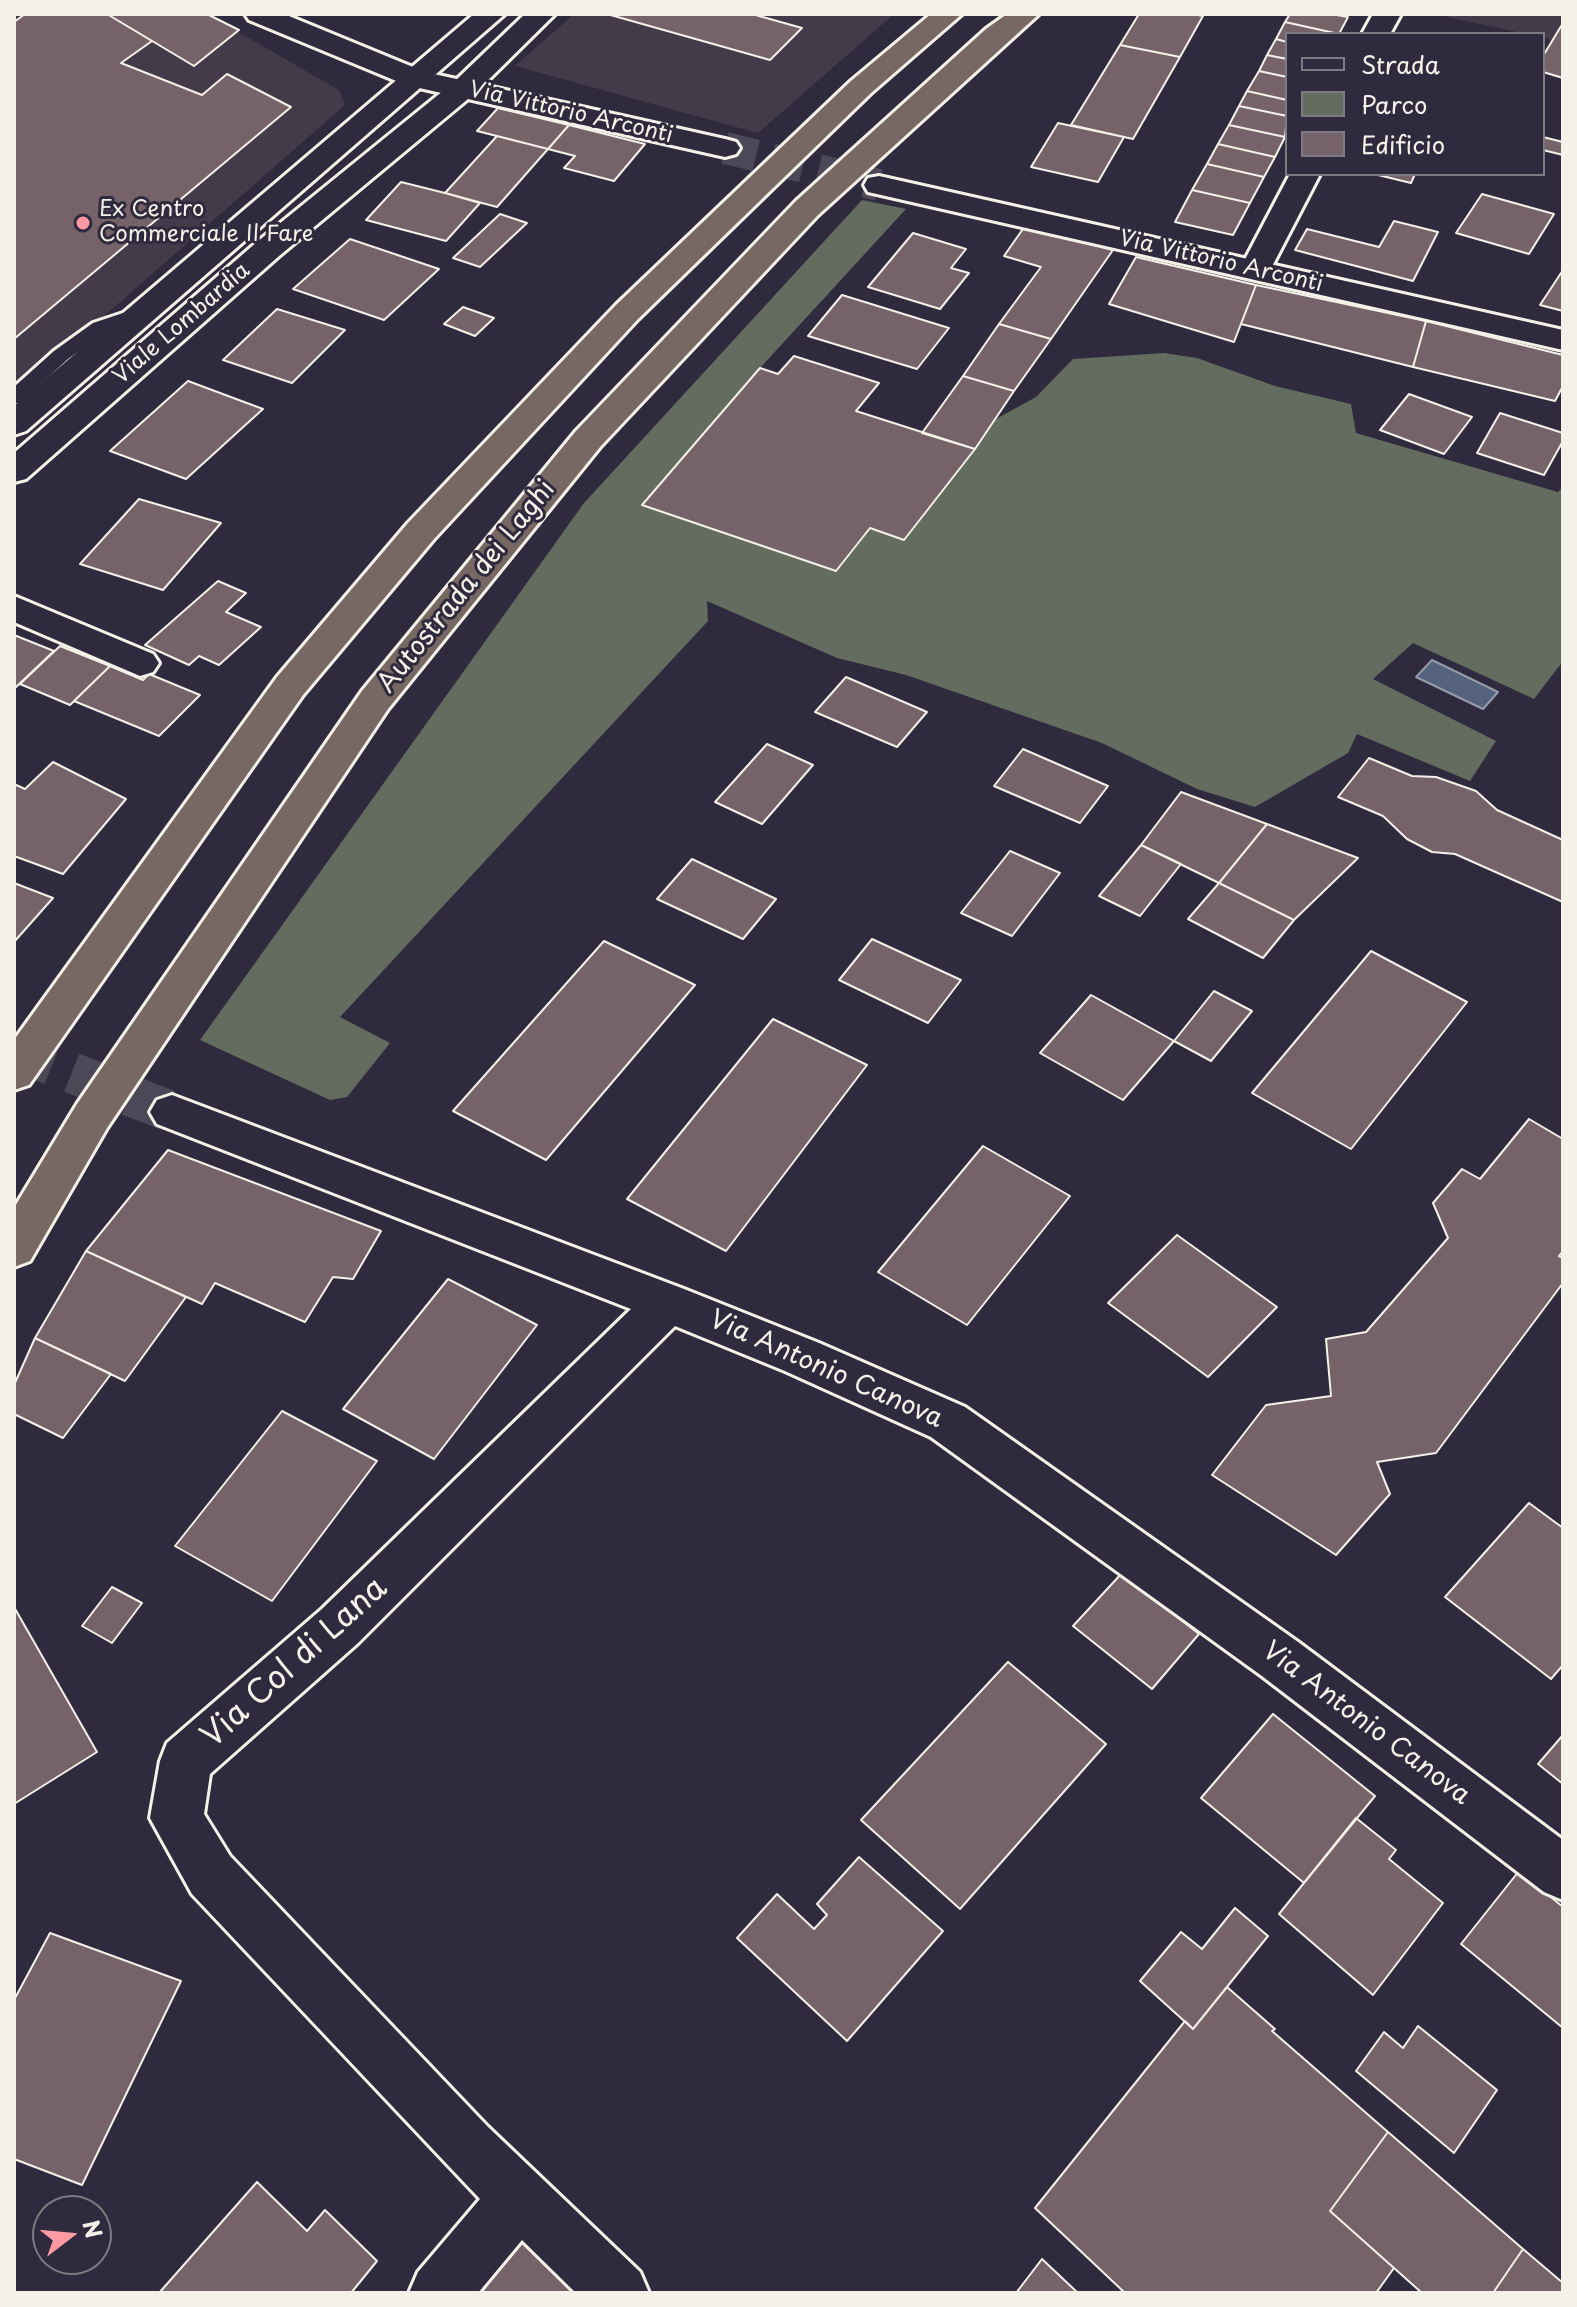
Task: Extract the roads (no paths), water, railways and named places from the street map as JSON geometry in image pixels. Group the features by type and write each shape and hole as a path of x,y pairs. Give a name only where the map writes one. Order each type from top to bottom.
{"highway":[{"path":"14,1073 290,686 421,531 638,301 861,87 948,14"},
{"name":"Autostrada dei Laghi","path":"14,1248 92,1116 375,700 588,439 807,208 996,35 1025,14"},
{"path":"996,35 1032,14"}],"street":[{"name":"Via Vittorio Arconti","path":"259,14 416,79 725,148"},
{"name":"Viale Lombardia","path":"14,424 491,14"},
{"name":"Viale Lombardia","path":"14,471 268,249 464,88 541,14"},
{"path":"1377,32 1387,14"},
{"path":"1256,269 1304,176"},
{"name":"Via Vittorio Arconti","path":"879,185 1563,340"},
{"path":"14,608 140,663"},
{"name":"Via Antonio Canova","path":"172,1112 668,1303 802,1357 948,1422 1280,1659 1563,1873"},
{"name":"Via Col di Lana","path":"619,2293 468,2147 211,1875 177,1818 186,1761 340,1626 668,1303"},
{"path":"439,2293 519,2197"}],"lane":[{"path":"14,398 61,355 100,327 144,312"}],"water":[{"path":"1432,660 1498,692 1483,709 1416,677"}],"tunnel":[{"path":"725,148 879,185"},
{"path":"14,1050 172,1112"}],"place":[{"name":"Ex Centro Commerciale Il Fare","path":"83,223"}]}
